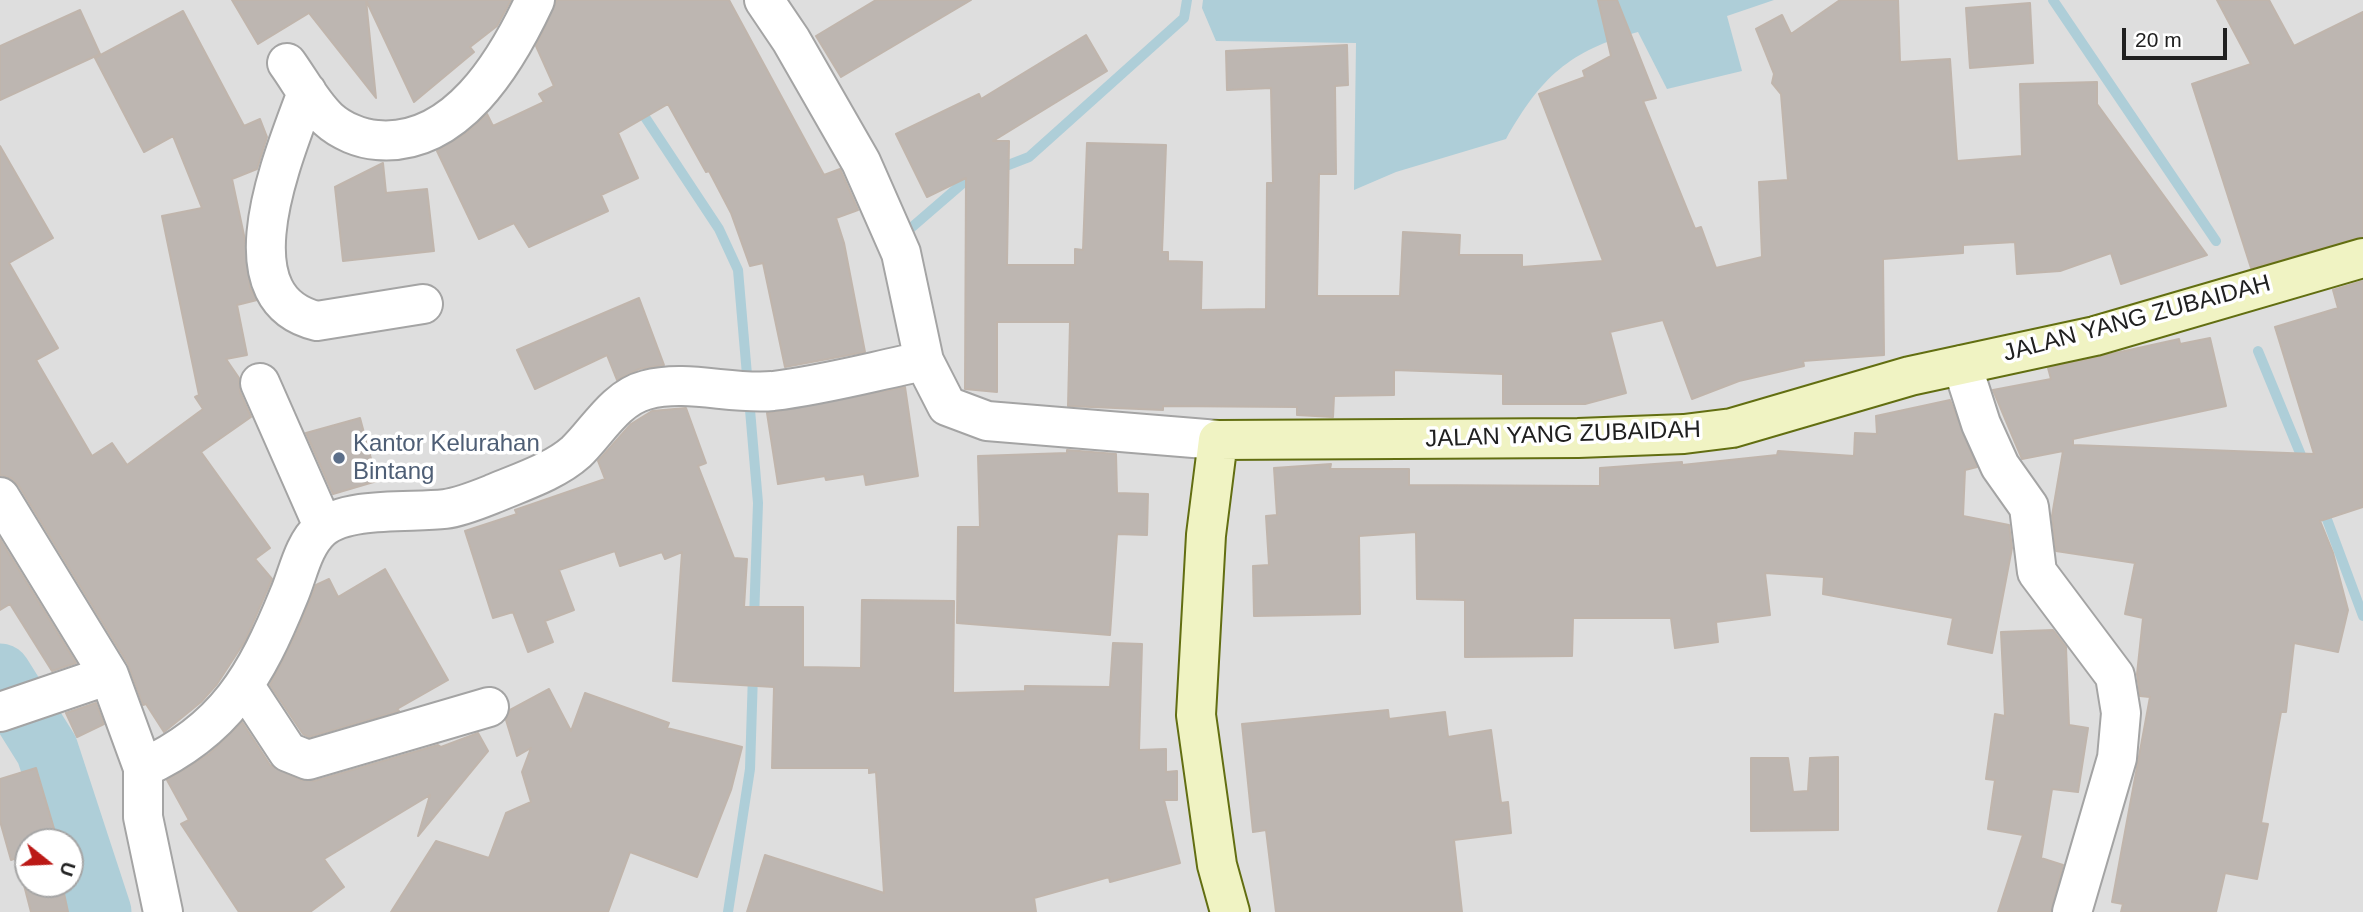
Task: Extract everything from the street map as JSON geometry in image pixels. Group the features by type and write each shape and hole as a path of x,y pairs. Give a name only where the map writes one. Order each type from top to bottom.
{"street":[{"path":"423,304 317,321 302,318 281,300 268,263 266,231 270,197 297,77 328,119 349,132 368,139 415,139 450,119 478,93 521,29 535,0"},
{"path":"764,0 791,40 860,162 901,253 924,361 947,406 987,421 1218,440 1206,535 1196,715 1217,865 1230,912"},
{"name":"JALAN YANG ZUBAIDAH","path":"1218,440 1564,438 1684,434 1732,428 1910,376 2095,336 2363,258"},
{"path":"144,768 197,738 221,718 244,685 272,634 307,547 323,526 359,515 446,509 494,493 563,462 606,417 642,391 660,386 755,391 924,361"},
{"path":"1962,365 1981,424 2000,466 2029,507 2038,575 2109,664 2119,687 2121,736 2118,758 2073,912"},
{"path":"260,383 323,526"},
{"path":"0,497 109,675 144,768 143,817 163,912"},
{"path":"0,712 109,675"},
{"path":"244,685 288,752 308,760 489,707"}],"shaded area":[{"path":"0,0 2363,0 2363,912 0,912"}],"water":[{"path":"1203,0 1774,0 1727,16 1742,71 1667,89 1638,32 1593,48 1559,69 1532,99 1506,139 1396,172 1354,190 1356,43 1216,41 1202,8"}],"building":[{"path":"232,0 366,0 376,98 309,13 258,44"},
{"path":"366,0 511,0 497,26 470,47 474,52 414,102"},
{"path":"557,0 729,0 824,175 840,169 858,210 836,218 844,243 865,352 785,367 763,263 750,266 731,213 668,104 618,133 638,178 601,195 608,211 529,247 514,223 479,239 437,151 466,133 487,114 493,126 544,102 539,94 554,86 536,46"},
{"path":"876,0 971,0 841,77 816,36"},
{"path":"1598,0 1617,0 1656,98 1643,101 1695,229 1701,227 1716,268 1762,257 1759,182 1788,180 1781,94 1772,83 1774,74 1756,29 1782,15 1791,34 1840,0 1898,0 1900,62 1950,59 1957,161 2022,156 2020,84 2097,82 2097,104 2207,255 2121,284 2111,253 2060,271 2017,274 2015,242 1963,245 1963,253 1883,259 1884,355 1803,361 1804,366 1739,381 1692,399 1663,320 1610,332 1626,393 1585,404 1503,404 1503,374 1394,370 1394,395 1334,396 1333,417 1297,415 1297,407 1163,406 1163,410 1068,406 1070,322 997,322 997,392 965,389 966,178 927,197 896,134 979,94 981,99 1086,35 1107,71 993,141 1009,141 1007,265 1075,265 1075,249 1083,250 1087,143 1166,145 1162,252 1168,252 1168,261 1202,262 1201,310 1266,309 1267,183 1273,183 1271,88 1227,90 1226,51 1347,45 1348,85 1335,86 1336,174 1319,174 1317,296 1400,296 1403,232 1460,235 1459,255 1522,255 1522,267 1603,261 1539,94 1585,77 1583,71 1611,56"},
{"path":"2217,0 2269,0 2294,46 2363,12 2363,237 2251,268 2192,84 2251,64"},
{"path":"2030,3 2033,63 1970,68 1966,8"},
{"path":"80,10 100,54 0,100 0,46"},
{"path":"183,11 244,126 260,119 267,137 257,169 232,179 245,240 250,288 257,300 237,305 247,355 226,359 239,378 240,392 251,417 201,452 270,548 255,559 272,579 245,641 217,684 201,702 164,732 146,704 143,705 128,664 19,486 11,478 0,475 0,146 53,238 9,263 58,348 36,360 92,456 112,443 127,465 203,409 195,397 199,395 162,216 202,208 173,136 144,152 95,58"},
{"path":"383,163 386,193 427,189 434,251 343,261 335,187"},
{"path":"2363,281 2363,507 2320,521 2333,553 2348,610 2338,652 2294,643 2286,712 2281,712 2261,823 2268,824 2257,879 2225,873 2216,912 2121,912 2123,904 2112,902 2150,697 2140,696 2137,674 2143,618 2125,614 2135,563 2056,551 2052,516 2063,451 2022,459 1993,390 2051,379 2048,368 2179,339 2180,344 2210,338 2226,406 2073,439 2073,445 2314,454 2275,327 2338,308 2333,290"},
{"path":"639,298 664,365 639,369 617,380 607,355 535,389 517,350"},
{"path":"905,387 918,476 866,485 864,474 826,480 825,476 778,484 767,413"},
{"path":"1950,400 1977,467 1965,470 1963,516 2009,525 2012,548 1992,653 1948,644 1953,618 1823,594 1824,577 1765,573 1770,615 1716,622 1718,642 1675,648 1671,618 1573,618 1572,656 1465,657 1465,600 1417,599 1416,532 1359,536 1360,614 1254,616 1253,566 1269,565 1266,516 1277,515 1274,468 1331,464 1330,469 1409,469 1409,485 1600,486 1600,468 1682,462 1682,465 1777,455 1778,451 1854,456 1855,433 1877,434 1876,416"},
{"path":"686,408 706,463 698,466 734,558 747,559 744,607 803,607 803,667 861,668 862,600 954,601 953,693 1025,691 1025,686 1110,687 1113,643 1142,644 1139,750 1166,749 1166,772 1177,771 1177,800 1164,800 1180,863 1110,882 1109,877 1034,898 1036,912 747,912 765,855 884,893 876,772 869,773 869,768 772,768 774,687 673,681 682,552 665,559 662,552 620,566 615,551 559,570 574,610 545,621 553,642 528,652 513,612 493,618 465,531 517,514 515,510 605,479 598,461 631,424 652,411"},
{"name":"Kantor Kelurahan Bintang","path":"360,418 377,481 333,494 306,433"},
{"path":"1067,450 1116,454 1117,493 1148,494 1147,535 1117,534 1110,635 957,623 958,527 980,527 978,456 1067,453"},
{"path":"0,539 76,663 52,671 10,604 0,610"},
{"path":"385,569 448,680 397,709 399,711 309,737 303,734 270,685 296,634 316,585 329,579 338,597"},
{"path":"2053,630 2066,647 2069,725 2088,728 2078,792 2052,789 2041,858 2063,865 2051,912 1998,912 2023,835 1988,829 1995,780 1986,779 1995,714 2005,716 2001,632"},
{"path":"549,689 571,731 585,693 669,723 667,728 742,747 731,790 697,877 630,852 608,912 391,912 436,841 489,858 506,813 531,802 522,772 531,748 517,756 506,720 510,710"},
{"path":"96,703 104,724 77,737 66,713"},
{"path":"1388,710 1389,719 1445,712 1448,737 1491,730 1501,803 1508,802 1511,833 1454,840 1462,912 1276,912 1266,830 1253,832 1242,724"},
{"path":"242,722 270,765 301,780 314,781 438,745 441,747 478,733 488,751 418,836 430,795 324,859 344,887 310,912 239,912 181,824 189,820 167,780 209,754"},
{"path":"1838,757 1838,830 1751,831 1751,758 1788,758 1793,792 1808,791 1810,758"},
{"path":"36,768 54,828 14,828 14,859 11,860 0,821 0,779"},
{"path":"27,898 65,898 68,912 31,912"}],"waterway":[{"path":"998,169 1029,157 1184,18 1187,0"},
{"path":"2053,0 2216,241"},
{"path":"639,108 719,229 738,270 758,503 754,619"},
{"path":"904,234 963,183 979,177"},
{"path":"2258,351 2305,465"},
{"path":"2322,506 2363,616"},
{"path":"728,912 750,769 753,674"},
{"path":"0,675 47,750 100,912"}],"place":[{"name":"Kantor Kelurahan Bintang","path":"339,458"}]}
